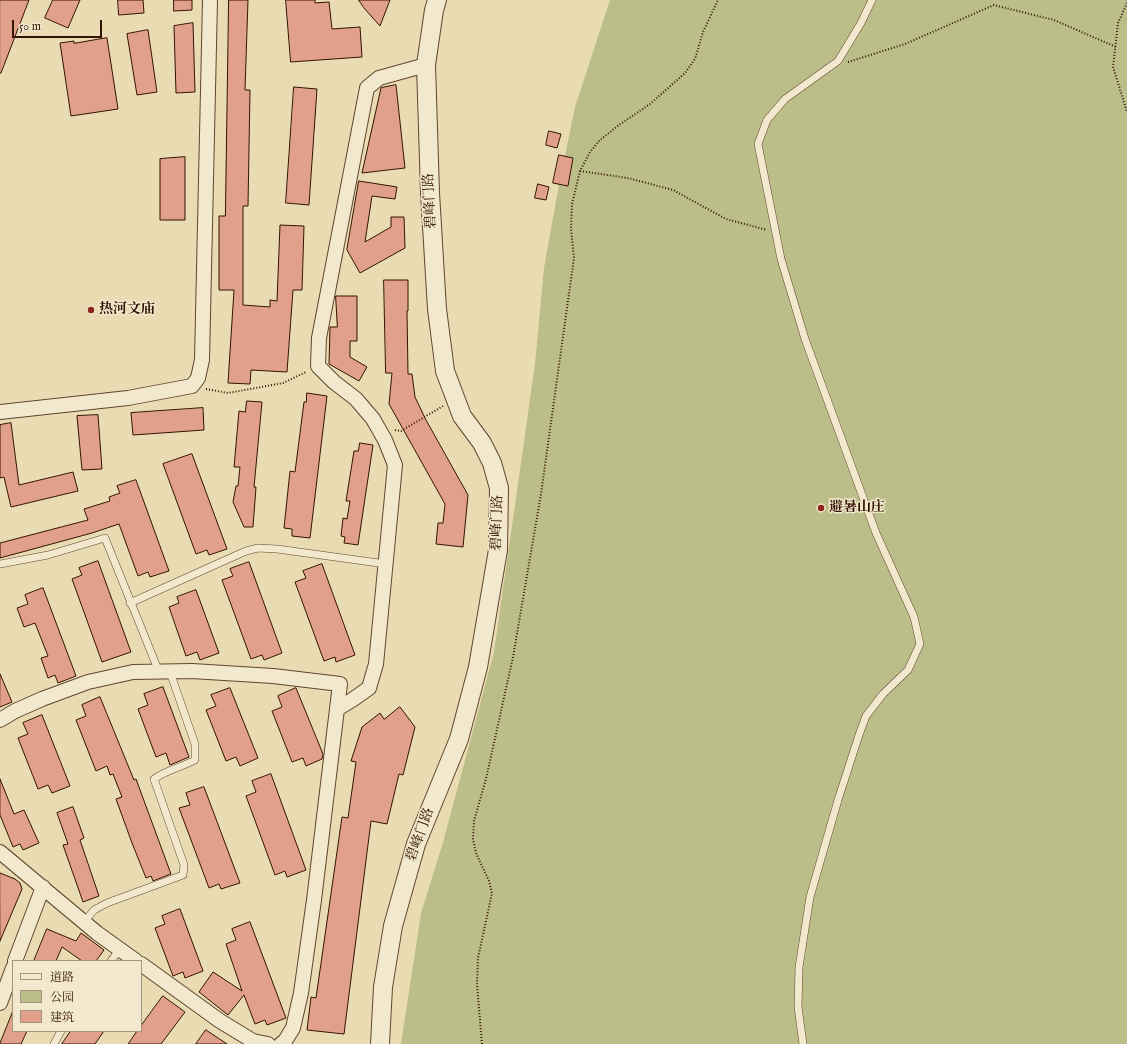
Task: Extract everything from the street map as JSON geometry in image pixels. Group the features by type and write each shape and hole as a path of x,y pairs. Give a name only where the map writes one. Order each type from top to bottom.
{"street":[{"path":"0,412 128,398 192,386 198,378 202,360 210,0"},
{"name":"碧峰门路","path":"380,1044 383,987 393,926 416,844 459,739 478,667 498,550 499,488 492,463 482,443 462,416 445,371 437,308 430,193 426,65 434,10 438,0"},
{"path":"337,708 369,688 376,664 395,465 385,440 373,419 356,399 334,382 318,366 319,338 367,88 380,78 426,65"},
{"path":"0,720 15,711 42,699 88,682 133,672 192,671 274,676 340,684 314,900 301,993 293,1028 286,1042"},
{"path":"0,852 84,922 135,960"},
{"path":"15,960 43,887"},
{"path":"142,965 220,1021 253,1041 268,1044"},
{"path":"0,1003 12,971"}],"lane":[{"path":"803,1044 798,1007 799,967 810,897 838,800 866,716 883,694 908,670 920,644 914,617 876,533 805,339 781,259 758,144 767,120 785,99 838,61 861,23 872,0"},
{"path":"0,564 48,555 105,538 130,603 164,672 195,744 195,760 184,766 160,774 154,779 184,865 183,875 107,903 94,910 84,922"},
{"path":"130,603 246,551 258,548 277,549 386,564"},
{"path":"112,960 120,949"},
{"path":"54,1044 60,1032"}],"path":[{"path":"482,1044 477,984 478,958 492,893 489,881 476,853 473,839 474,821 485,785 513,657 541,494 574,258 571,229 572,204 580,171 590,152 600,140 650,104 685,73 695,59 703,32 718,0"},
{"path":"1127,3 1118,23 1113,67 1127,112"},
{"path":"828,68 905,44 994,5 1054,20 1116,47"},
{"path":"580,171 628,178 673,190 726,219 776,232"},
{"path":"192,386 228,393 283,383 318,366"},
{"path":"390,429 401,431 455,398"}],"green space":[{"name":"避暑山庄","path":"610,0 1127,0 1127,1044 401,1044 421,913 442,846 494,652 535,364 544,268 559,185 553,183 565,156 575,107"}],"building":[{"path":"0,0 29,0 1,73 0,73"},
{"path":"53,0 80,0 68,28 45,18"},
{"path":"118,0 143,0 144,13 119,15"},
{"path":"174,0 192,0 192,10 174,11"},
{"path":"229,0 248,0 245,90 250,90 248,206 243,206 243,305 270,307 270,300 277,301 280,225 304,226 302,290 293,290 287,372 251,370 250,384 228,383 234,290 219,290 219,216 225,216"},
{"path":"286,0 315,0 315,3 329,2 332,29 360,27 362,57 291,62"},
{"path":"359,0 390,0 380,26 364,8"},
{"path":"193,23 195,92 176,93 174,26"},
{"path":"148,30 157,92 137,95 127,34"},
{"path":"107,38 118,109 71,116 60,43 74,41 74,43"},
{"path":"396,85 405,168 362,173 381,88"},
{"path":"294,87 317,89 309,205 286,203"},
{"path":"549,131 561,134 557,148 546,145"},
{"path":"559,155 573,158 568,186 553,183"},
{"path":"185,157 185,220 160,220 160,159"},
{"path":"359,181 397,187 395,199 372,196 365,242 391,227 391,217 404,217 405,248 360,273 347,250"},
{"path":"538,184 549,187 546,200 535,198"},
{"path":"384,280 408,280 408,374 412,374 415,397 426,420 468,495 463,547 436,544 438,523 443,523 445,504 389,404 392,373 386,373"},
{"path":"336,296 357,296 357,341 350,341 350,357 367,367 359,381 329,364 330,327 337,327"},
{"path":"307,393 327,396 310,538 292,536 292,529 284,528 290,471 295,472 304,402 306,402"},
{"path":"247,401 262,402 254,487 256,487 253,527 244,527 233,502 236,486 238,486 240,467 234,467 239,411 245,412"},
{"path":"203,408 204,430 133,435 131,413"},
{"path":"98,415 102,469 82,470 77,416"},
{"path":"11,423 19,485 73,472 78,491 11,507 4,477 0,478 0,425"},
{"path":"360,443 373,445 358,545 344,543 345,537 341,536 343,518 347,519 350,501 346,501 354,451 358,451"},
{"path":"192,454 227,549 209,555 207,550 196,554 163,464"},
{"path":"136,480 169,571 150,577 148,572 138,576 119,524 92,533 0,558 0,543 88,520 84,509 110,501 109,497 120,493 117,486"},
{"path":"98,561 131,652 102,662 72,579 82,575 79,568"},
{"path":"249,562 282,653 264,660 262,655 251,659 222,580 233,576 230,569"},
{"path":"322,564 355,655 336,662 335,657 324,661 295,582 306,578 303,571"},
{"path":"43,588 76,676 58,683 55,675 48,678 41,658 48,656 35,623 24,627 17,608 28,604 25,595"},
{"path":"196,590 219,653 200,660 197,652 186,656 169,607 179,603 177,597"},
{"path":"0,674 12,702 0,707"},
{"path":"163,687 189,757 170,765 166,753 156,757 138,709 148,705 144,694"},
{"path":"230,688 258,758 240,766 236,757 226,761 206,710 216,706 211,695"},
{"path":"296,688 323,754 322,759 306,766 303,758 292,762 272,711 282,707 278,696"},
{"path":"100,697 134,780 136,779 171,874 153,881 151,876 146,878 132,843 116,799 122,797 113,774 110,775 107,766 96,771 76,720 86,716 82,705"},
{"path":"400,707 415,727 403,775 399,774 387,824 371,821 344,1034 307,1030 311,997 316,998 342,817 348,818 356,762 351,761 362,727 380,713 384,719"},
{"path":"42,715 70,786 52,793 48,785 38,789 18,738 28,734 23,723"},
{"path":"271,774 306,870 287,877 285,871 275,875 246,796 256,792 252,781"},
{"path":"0,779 14,814 24,810 39,843 23,850 20,844 13,847 0,815"},
{"path":"204,787 240,883 221,889 219,884 209,888 179,808 190,805 186,793"},
{"path":"73,807 84,838 80,840 99,896 83,902 63,845 68,844 57,813"},
{"path":"0,873 15,879 20,883 22,889 0,941"},
{"path":"180,909 203,971 185,978 183,972 173,976 155,928 165,924 162,916"},
{"path":"250,922 286,1018 267,1025 265,1020 255,1024 244,995 228,1015 199,992 213,972 242,991 226,944 236,940 232,929"},
{"path":"47,929 76,941 81,933 104,950 97,960 81,960 62,947 56,960 34,960"},
{"path":"163,996 185,1012 161,1044 128,1044 136,1032 142,1032 142,1025"},
{"path":"12,1014 12,1032 27,1032 21,1044 0,1044"},
{"path":"206,1030 227,1044 196,1044"},
{"path":"70,1032 103,1032 95,1044 62,1044"}],"place":[{"name":"热河文庙","path":"91,310"},
{"name":"避暑山庄","path":"821,508"}]}
